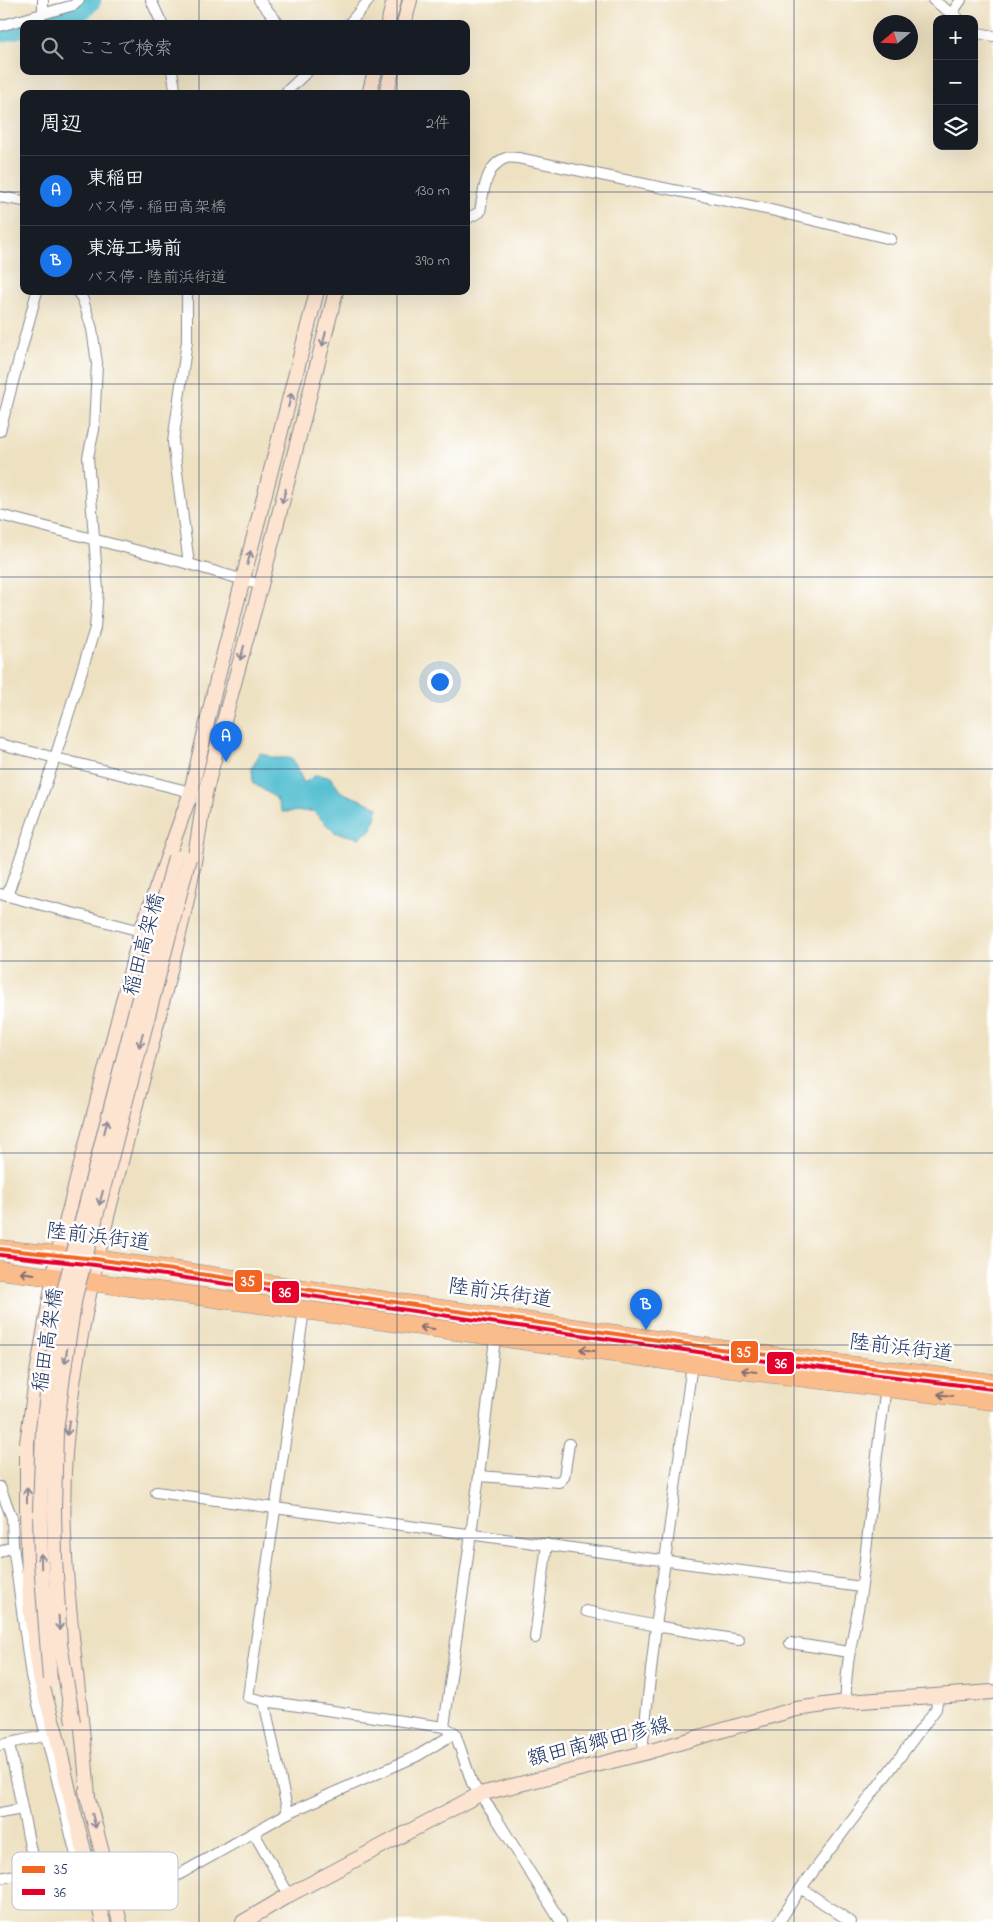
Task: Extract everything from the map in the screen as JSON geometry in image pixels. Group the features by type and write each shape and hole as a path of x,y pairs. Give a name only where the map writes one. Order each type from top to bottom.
{"highway":[{"name":"陸前浜街道","path":"0,1249 96,1259 727,1350 993,1383"},
{"name":"陸前浜街道","path":"0,1270 692,1364 993,1401"}],"street":[{"path":"42,0 43,14"},
{"path":"22,20 74,5 79,0"},
{"path":"152,0 160,20"},
{"path":"259,0 276,20"},
{"path":"352,20 369,0"},
{"path":"389,20 394,0"},
{"path":"405,20 410,0"},
{"path":"933,0 955,15"},
{"path":"956,15 961,0"},
{"path":"0,26 20,20"},
{"path":"978,33 993,36"},
{"path":"173,75 175,90"},
{"path":"288,90 304,75"},
{"path":"370,90 374,75"},
{"path":"387,90 391,75"},
{"path":"470,217 480,212 485,184 492,168 506,158 518,158 771,210 891,238"},
{"path":"0,197 20,200"},
{"path":"0,431 36,295"},
{"path":"80,295 92,328 97,363 94,430 88,457 98,590 95,628 55,758 4,895 141,931"},
{"path":"187,295 187,341 173,442 189,564"},
{"path":"182,857 191,792 216,684 316,295"},
{"path":"102,1852 88,1799 84,1738 65,1568 66,1441 78,1353 96,1259 186,902 206,793 335,295"},
{"path":"0,515 189,564 261,585"},
{"path":"0,744 191,792"},
{"path":"80,1852 51,1735 40,1678 30,1607 27,1443 58,1254 141,931 191,792"},
{"path":"182,857 206,793"},
{"name":"稲田高架橋","path":"51,1735 50,1680 41,1562 40,1510 43,1430 48,1385 63,1295 182,857"},
{"name":"稲田高架橋","path":"88,1799 78,1759 60,1644 54,1528 56,1432 75,1297 182,857"},
{"path":"304,1310 248,1697 264,1701 444,1727 456,1733 472,1783 561,1922"},
{"path":"444,1727 479,1476 495,1338"},
{"path":"644,1754 643,1741 656,1626 692,1364"},
{"path":"846,1702 849,1652 861,1587 875,1460 886,1388"},
{"path":"479,1476 559,1482 564,1477 569,1444"},
{"path":"0,1487 12,1518 13,1546 31,1676 51,1735"},
{"path":"156,1492 861,1587"},
{"path":"535,1638 547,1544"},
{"path":"0,1552 13,1546"},
{"path":"586,1611 656,1626 739,1640"},
{"path":"790,1643 849,1652"},
{"name":"額田南郷田彦線","path":"244,1922 289,1895 480,1794 644,1754 796,1709 846,1702 993,1692"},
{"path":"779,1922 801,1888 936,1709 938,1695"},
{"path":"264,1701 288,1813"},
{"path":"178,1875 288,1813 417,1756 456,1733"},
{"path":"30,1852 22,1809 4,1744 51,1735"},
{"path":"0,1813 22,1809"},
{"path":"254,1833 289,1895"},
{"path":"801,1888 851,1922"},
{"path":"99,1910 103,1922"}],"water":[{"path":"260,753 274,758 292,758 304,783 316,775 330,777 341,792 378,807 372,829 359,838 334,832 313,811 282,812 276,798 253,783 252,768"}],"waterway":[{"path":"47,20 83,9 91,0"},
{"path":"0,32 20,27"}],"transit line":[{"name":"35","path":"0,1249 96,1259 727,1350 993,1383"},
{"name":"36","path":"0,1255 95,1265 726,1356 992,1389"}],"place":[{"name":"東稲田","path":"226,762"},
{"name":"東海工場前","path":"646,1330"}]}
